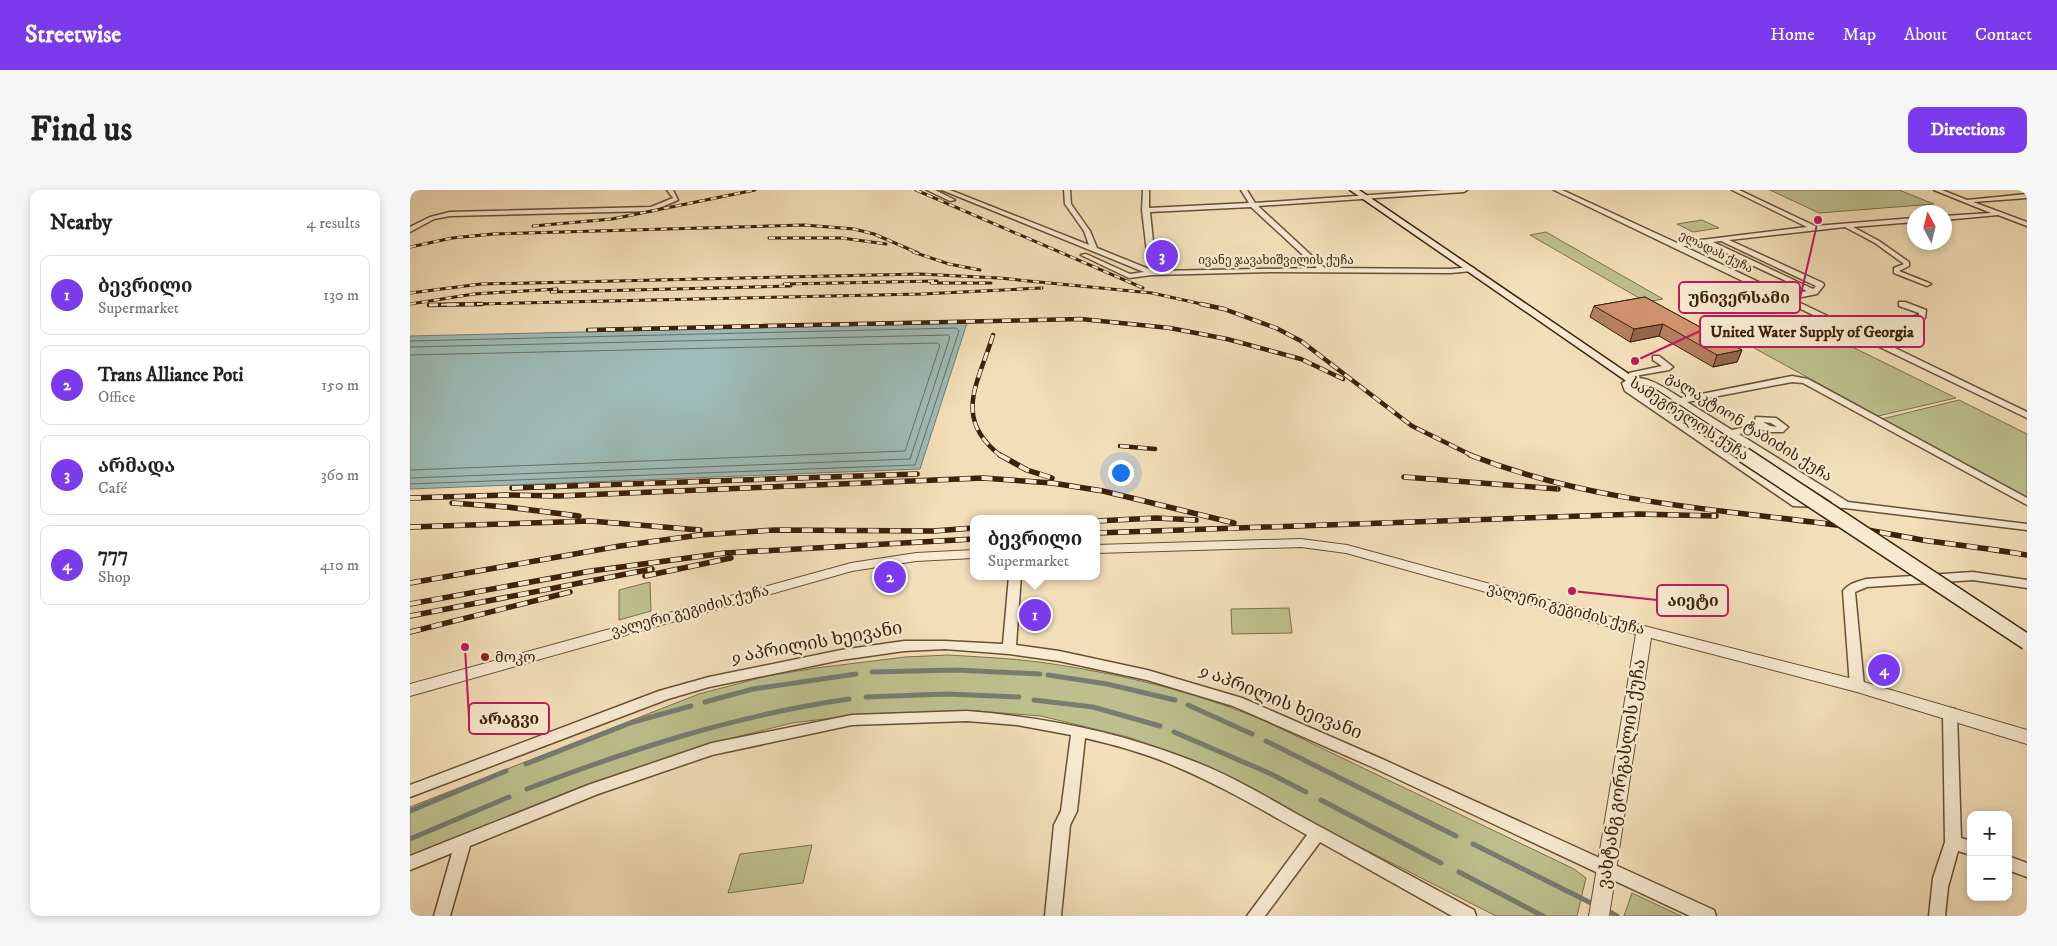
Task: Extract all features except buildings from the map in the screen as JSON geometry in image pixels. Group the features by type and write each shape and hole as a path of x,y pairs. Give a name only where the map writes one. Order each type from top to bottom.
{"main road":[{"name":"სამეგრელოს ქუჩა","path":"1354,190 1472,269 1628,378 2027,642"}],"street":[{"path":"410,230 432,218 455,214 652,209 676,200 670,190"},
{"path":"930,190 1005,222"},
{"name":"ივანე ჯავახიშვილის ქუჩა","path":"945,190 1152,273 1323,270 1450,271 1472,269"},
{"path":"1067,190 1068,204 1086,231 1094,250"},
{"path":"1076,252 1113,266 1129,276 1152,273 1152,253 1145,210 1146,190"},
{"path":"1244,190 1253,206 1323,270"},
{"path":"1145,210 1253,206 1464,190"},
{"name":"ელადას ქუჩა","path":"1557,190 1858,332 2027,415"},
{"path":"1735,190 1814,228"},
{"path":"1937,190 2027,224"},
{"path":"1966,200 2027,196"},
{"path":"1952,217 2000,214"},
{"path":"1676,245 1814,228 1907,221"},
{"path":"1845,225 1877,242 1907,263 1907,265 1896,269 1896,272 1926,284"},
{"path":"1721,239 1820,285 1814,292 1784,298"},
{"path":"1705,241 1814,292"},
{"path":"1858,332 1922,316 1923,312 1902,304"},
{"path":"1628,378 1670,367 1656,358"},
{"name":"გალაკტიონ ტაბიძის ქუჩა","path":"1845,505 1649,382 1628,378 1626,383 1628,389 1795,503 1845,505 2027,527"},
{"path":"1681,401 1792,378 1804,381 2027,502"},
{"path":"1732,433 1761,426"},
{"name":"ვალერი გეგიძის ქუჩა","path":"1100,549 1301,543 1347,549 1644,631 1857,686 2027,738"},
{"name":"ვალერი გეგიძის ქუჩა","path":"410,690 852,567 916,557 970,554"},
{"path":"1857,686 1849,591 1856,586 1866,583 1973,576 2027,584"},
{"path":"1009,649 1015,580"},
{"name":"ვახტანგ გორგასლის ქუჩა","path":"1601,908 1644,631"},
{"name":"9 აპრილის ხეივანი","path":"410,791 664,695 709,682 841,655 904,646 945,645 1009,649 1060,656 1147,675 1237,702 1377,763 1708,916"},
{"path":"1937,916 1937,899 1943,869 1954,842 1950,713"},
{"path":"410,863 593,789 712,748 852,720 967,716 1016,720 1079,731 1117,740 1181,762 1229,784 1468,916"},
{"path":"1053,916 1062,825 1069,811 1079,731"},
{"path":"1255,916 1317,834"},
{"path":"442,916 464,840"},
{"path":"1954,842 1967,847"},
{"path":"2012,864 2027,870"}],"green space":[{"path":"1770,190 1899,190 1934,204 1907,205 1819,213"},
{"path":"1702,220 1719,228 1693,232 1677,224"},
{"path":"1546,232 1663,299 1646,302 1530,235"},
{"path":"1826,334 1956,398 1878,416 1754,348"},
{"path":"1959,400 2027,434 2027,498 1882,419"},
{"path":"650,582 651,611 619,620 619,590"},
{"path":"1289,608 1292,633 1232,634 1231,609"},
{"path":"948,655 1039,662 1155,684 1212,701 1267,722 1574,869 1586,878 1577,916 1496,916 1305,819 1241,782 1187,758 1128,737 1041,716 976,711 864,714 792,723 716,742 598,783 410,856 410,807 699,694 767,676 816,668 905,657"},
{"path":"812,845 803,883 728,893 740,854"},
{"path":"1632,893 1681,916 1624,916"}],"water":[{"path":"967,323 920,469 410,489 410,336"}],"waterway":[{"path":"872,672 956,670 1040,674"},
{"path":"705,702 753,689 856,674"},
{"path":"1048,675 1107,684 1175,700"},
{"path":"866,697 947,694 1019,697"},
{"path":"527,789 606,760 685,735 766,714 849,699"},
{"path":"1034,700 1093,707 1160,726"},
{"path":"1188,705 1252,734"},
{"path":"526,764 633,722 691,706"},
{"path":"1174,732 1269,773 1306,792"},
{"path":"1266,741 1456,836"},
{"path":"410,811 506,771"},
{"path":"410,839 509,797"},
{"path":"1321,800 1441,863"},
{"path":"1473,844 1595,905"},
{"path":"1459,872 1543,916"},
{"path":"1606,910 1617,916"}],"railway":[{"path":"533,226 612,219 755,190"},
{"path":"916,190 1143,288"},
{"path":"410,247 452,238 493,234 804,225 854,229 874,234 918,253"},
{"path":"769,238 842,238 886,244"},
{"path":"913,252 949,264 980,270"},
{"path":"410,293 481,284 920,274 999,278 1152,293 1206,305"},
{"path":"784,284 937,281"},
{"path":"931,283 991,283"},
{"path":"551,292 791,286"},
{"path":"482,304 429,305 922,294 1042,288"},
{"path":"410,304 474,294 557,289"},
{"path":"1201,304 1224,309 1276,328 1301,341 1412,426 1473,456"},
{"path":"588,330 1081,319 1170,328 1227,339 1301,359 1343,379"},
{"path":"993,335 976,385 973,414 977,428 986,442 1001,456"},
{"path":"1120,446 1155,449"},
{"path":"1000,455 1027,470 1052,478"},
{"path":"1470,455 1556,482 1643,500 1834,525 2027,555"},
{"path":"512,488 917,474"},
{"path":"1404,477 1558,489"},
{"path":"410,498 506,495 558,496 983,478 1052,483 1103,491 1234,523"},
{"path":"452,503 507,507 579,516"},
{"path":"1100,533 1639,514 1716,516"},
{"path":"1100,521 1156,518 1196,520"},
{"path":"410,527 590,521 700,530"},
{"path":"410,583 620,546 700,535 775,530 933,531 970,528"},
{"path":"410,604 591,571 725,553 970,539"},
{"path":"645,576 731,558"},
{"path":"410,616 652,569"},
{"path":"410,632 570,592"}],"place":[{"name":"უნივერსამი","path":"1818,220"},
{"name":"არმადა","path":"1162,256"},
{"name":"United Water Supply of Georgia","path":"1635,361"},
{"name":"Trans Alliance Poti","path":"890,577"},
{"name":"აიეტი","path":"1572,591"},
{"name":"ბევრილი","path":"1035,615"},
{"name":"არაგვი","path":"465,647"},
{"name":"მოკო","path":"485,657"},
{"name":"777","path":"1884,670"}]}
